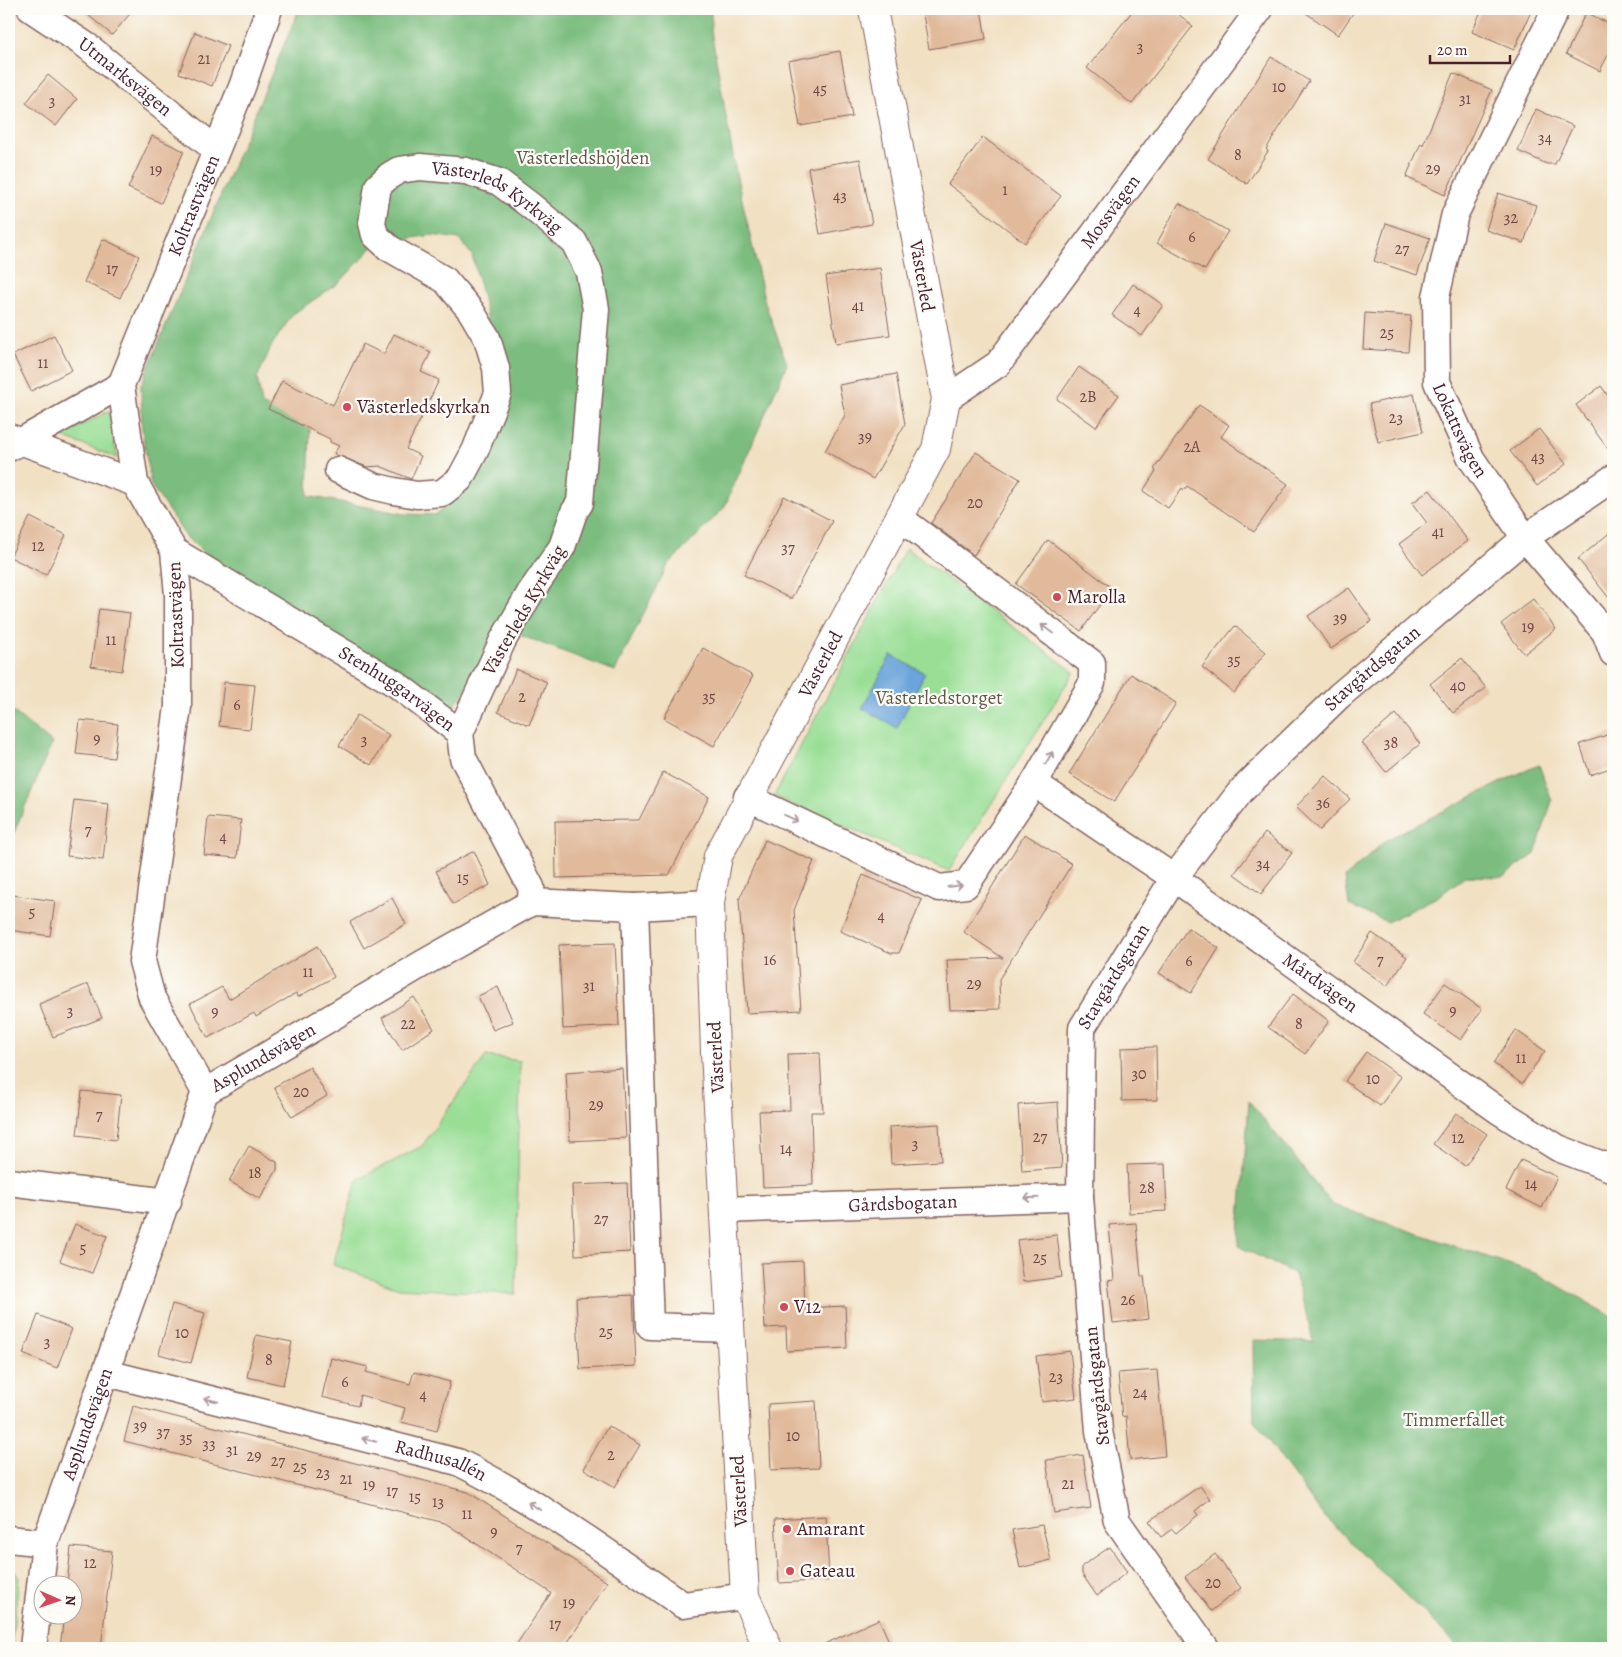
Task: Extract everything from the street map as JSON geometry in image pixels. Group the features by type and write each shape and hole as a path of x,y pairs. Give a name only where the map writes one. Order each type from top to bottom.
{"street":[{"name":"Utmarksvägen","path":"31,9 87,46 215,149"},
{"name":"Koltrastvägen","path":"205,1092 152,998 142,961 178,707 178,594 174,551 135,483 121,385 215,149 242,87 269,9"},
{"name":"Västerled","path":"768,1648 745,1596 715,1052 710,902 718,856 936,449 946,399 873,9"},
{"name":"Mossvägen","path":"946,399 998,364 1260,9"},
{"name":"Lokattsvägen","path":"1556,9 1455,214 1436,297 1437,382 1471,458 1525,538 1605,632 1613,653"},
{"name":"Västerleds Kyrkväg","path":"338,470 373,486 394,491 417,495 442,493 460,479 476,452 498,393 496,368 487,338 471,311 445,280 389,248 375,235 372,223 378,186 399,170 420,167 466,171 499,182 574,242 589,272 596,309 580,503 574,512 562,547 530,593 503,640 460,733"},
{"path":"12,443 121,385"},
{"path":"12,443 135,483"},
{"name":"Stavgårdsgatan","path":"1206,1648 1117,1521 1099,1431 1080,1197 1082,1028 1174,878 1241,792 1325,710 1525,538 1613,478"},
{"path":"748,797 939,888 966,885 1034,783 1092,683 1092,663 900,518"},
{"name":"Stenhuggarvägen","path":"174,551 396,684 460,733 462,758 531,887 532,902"},
{"name":"Mårdvägen","path":"1034,783 1174,878 1500,1111 1558,1148 1613,1169"},
{"path":"532,902 635,907 710,902"},
{"name":"Asplundsvägen","path":"33,1648 45,1543 168,1202 205,1092 414,968 532,902"},
{"path":"635,907 650,1326 730,1329"},
{"path":"9,1182 168,1202"},
{"name":"Gårdsbogatan","path":"724,1210 1080,1197"},
{"name":"Radhusallén","path":"107,1373 458,1462 485,1476 575,1532 683,1605 745,1596"},
{"path":"9,1540 45,1543"}],"green space":[{"name":"Västerledshöjden","path":"299,9 711,9 711,30 736,173 765,303 787,364 724,508 668,565 615,671 522,636 510,604 470,685 450,711 236,579 187,538 151,485 142,429 141,385","holes":["432,235 459,239 472,255 487,315 489,437 474,473 456,499 435,515 404,514 308,496 310,429 262,404 257,378 272,345 293,314 340,282 383,236 399,240"]},
{"path":"109,411 117,458 60,436"},
{"name":"Västerledstorget","path":"906,548 1074,672 949,871 774,796"},
{"path":"9,708 52,743 9,844"},
{"path":"1539,765 1552,801 1535,854 1503,877 1466,876 1437,897 1387,922 1349,905 1345,878 1386,840 1513,776"},
{"path":"486,1056 520,1061 516,1294 399,1288 333,1265 357,1180 422,1146"},
{"name":"Timmerfallet","path":"1249,1101 1333,1205 1538,1274 1613,1317 1613,1648 1460,1648 1321,1513 1254,1421 1253,1340 1314,1342 1295,1274 1238,1246"},
{"path":"9,1564 19,1578 11,1648 9,1648"}],"water":[{"path":"891,655 925,673 897,728 862,708"}],"building":[{"path":"81,9 134,9 112,35"},
{"path":"922,9 981,9 986,39 929,49"},
{"path":"1134,9 1172,9 1193,26 1132,104 1087,68"},
{"path":"1300,9 1356,9 1338,35"},
{"path":"1482,9 1532,9 1514,50 1472,32"},
{"path":"1586,12 1613,26 1613,45 1600,71 1566,54"},
{"path":"195,32 228,46 212,86 179,73"},
{"path":"840,51 852,117 800,126 788,61"},
{"path":"1271,57 1309,81 1266,149 1268,151 1247,184 1208,159"},
{"path":"1453,73 1492,90 1445,195 1406,177 1421,143 1423,145"},
{"path":"48,75 77,99 56,126 26,103"},
{"path":"1536,109 1573,126 1555,164 1547,164 1518,151"},
{"path":"152,136 184,151 161,203 128,188"},
{"path":"983,137 1061,196 1025,243 948,184"},
{"path":"860,159 872,224 820,234 808,168"},
{"path":"1498,193 1536,205 1524,243 1486,230"},
{"path":"1179,203 1228,231 1205,270 1157,243"},
{"path":"1386,223 1430,238 1417,275 1374,261"},
{"path":"103,239 139,256 120,298 84,282"},
{"path":"880,268 890,335 836,343 826,276"},
{"path":"1133,284 1163,305 1142,336 1112,315"},
{"path":"1365,313 1411,316 1408,352 1363,349"},
{"name":"Västerledskyrkan","path":"394,334 431,352 421,372 439,380 406,449 421,456 411,479 380,466 367,467 336,455 334,453 339,446 330,442 330,439 268,409 282,381 333,405 363,344 384,354"},
{"path":"54,335 72,370 31,391 13,355"},
{"path":"1079,367 1119,395 1096,427 1057,399"},
{"path":"896,374 905,424 873,479 825,451 845,415 839,385"},
{"path":"1601,386 1613,403 1613,456 1576,405"},
{"path":"1414,394 1423,432 1378,442 1369,404"},
{"path":"1199,405 1229,425 1221,437 1288,484 1254,532 1187,486 1184,490 1182,488 1168,508 1143,491 1156,471 1154,469"},
{"path":"1539,429 1566,464 1537,486 1510,451"},
{"path":"976,452 1020,479 974,555 931,523"},
{"path":"1430,490 1468,541 1422,575 1399,544 1427,523 1412,503"},
{"path":"784,496 832,521 791,599 744,575"},
{"path":"30,517 66,535 46,575 10,557"},
{"path":"1613,530 1613,603 1578,559"},
{"path":"1048,540 1112,588 1081,631 1016,584"},
{"path":"1349,588 1372,621 1331,649 1308,616"},
{"path":"1533,599 1556,629 1524,654 1501,624"},
{"path":"99,609 130,613 122,671 91,666"},
{"path":"1235,626 1266,652 1234,693 1202,667"},
{"path":"703,648 753,676 714,746 664,718"},
{"path":"1462,658 1486,688 1453,713 1430,684"},
{"path":"516,669 547,682 529,725 498,712"},
{"path":"1131,674 1176,703 1114,802 1069,774"},
{"path":"224,682 255,685 250,729 219,726"},
{"path":"1396,714 1420,744 1386,772 1362,743"},
{"path":"357,715 389,735 371,765 339,746"},
{"path":"80,720 118,724 114,758 76,754"},
{"path":"1613,733 1613,767 1590,775 1580,744"},
{"path":"663,772 709,797 669,875 556,878 555,821 639,820"},
{"path":"1325,776 1350,799 1320,830 1296,807"},
{"path":"74,800 109,804 103,860 67,856"},
{"path":"208,817 241,820 237,858 204,855"},
{"path":"1265,833 1292,853 1261,894 1234,874"},
{"path":"1025,834 1072,864 999,979 1000,1009 950,1010 947,960 1003,958 964,932"},
{"path":"765,840 814,861 794,910 801,1010 747,1013 739,900"},
{"path":"474,851 490,885 453,904 436,871"},
{"path":"863,875 922,900 899,953 891,953 840,931"},
{"path":"13,895 55,901 50,936 9,930"},
{"path":"392,898 406,924 364,948 350,922"},
{"path":"1188,928 1219,948 1191,993 1159,973"},
{"path":"1372,933 1407,957 1387,986 1353,962"},
{"path":"615,943 619,1026 563,1029 559,945"},
{"path":"317,946 334,977 298,997 296,993 256,1017 254,1013 208,1038 190,1004 222,987 229,999"},
{"path":"1445,983 1482,1009 1461,1040 1423,1014"},
{"path":"88,984 102,1018 53,1037 39,1004"},
{"path":"498,987 513,1022 493,1030 478,996"},
{"path":"1293,994 1329,1021 1305,1054 1268,1027"},
{"path":"414,997 434,1029 402,1050 382,1018"},
{"path":"1516,1030 1545,1051 1522,1084 1493,1063"},
{"path":"1156,1047 1157,1100 1122,1101 1121,1048"},
{"path":"1366,1052 1401,1077 1380,1106 1345,1081"},
{"path":"820,1053 823,1112 811,1112 813,1185 763,1187 759,1111 790,1110 788,1054"},
{"path":"310,1067 327,1096 292,1117 274,1087"},
{"path":"622,1068 626,1138 570,1141 566,1072"},
{"path":"82,1091 121,1095 116,1140 77,1135"},
{"path":"1058,1102 1062,1168 1022,1171 1018,1105"},
{"path":"1456,1113 1487,1134 1465,1166 1433,1144"},
{"path":"939,1124 941,1161 891,1164 889,1127"},
{"path":"249,1146 277,1162 277,1170 260,1199 229,1181"},
{"path":"1521,1160 1557,1177 1542,1208 1506,1190"},
{"path":"1165,1164 1167,1211 1129,1213 1127,1165"},
{"path":"627,1183 630,1252 575,1255 572,1185"},
{"path":"1136,1223 1141,1276 1144,1276 1149,1319 1113,1323 1108,1281 1114,1280 1109,1225"},
{"path":"75,1224 107,1236 92,1273 60,1261"},
{"path":"1057,1235 1062,1277 1023,1282 1017,1240"},
{"name":"V12","path":"803,1261 805,1308 845,1306 847,1348 787,1351 786,1327 765,1328 761,1263"},
{"path":"633,1295 636,1366 580,1369 576,1298"},
{"path":"172,1304 205,1313 191,1363 159,1354"},
{"path":"38,1315 72,1329 57,1368 23,1354"},
{"path":"256,1335 292,1342 283,1385 247,1377"},
{"path":"1070,1351 1076,1398 1042,1402 1036,1356"},
{"path":"331,1358 368,1367 366,1372 410,1384 414,1372 450,1382 437,1431 401,1422 405,1408 360,1395 358,1406 322,1397"},
{"path":"1157,1370 1165,1456 1130,1460 1126,1416 1122,1417 1118,1373"},
{"path":"816,1401 819,1468 771,1470 768,1404"},
{"path":"133,1406 468,1492 607,1582 564,1648 514,1648 551,1593 445,1523 124,1441"},
{"path":"608,1426 640,1445 615,1487 584,1469"},
{"path":"1083,1455 1091,1508 1054,1513 1046,1460"},
{"path":"1200,1486 1210,1499 1195,1511 1198,1515 1176,1533 1172,1529 1161,1537 1149,1521"},
{"path":"826,1516 829,1580 779,1583 775,1519"},
{"path":"1042,1525 1051,1560 1020,1568 1012,1530"},
{"path":"71,1547 112,1551 101,1648 60,1648 63,1624 82,1624 82,1574 68,1574"},
{"path":"1110,1547 1127,1572 1097,1596 1082,1574 1082,1566"},
{"path":"1215,1554 1241,1588 1211,1611 1185,1577"},
{"path":"879,1619 892,1648 816,1648"}],"place":[{"name":"Västerledskyrkan","path":"347,407"},
{"name":"Marolla","path":"1057,597"},
{"name":"V12","path":"784,1307"},
{"name":"Amarant","path":"787,1529"},
{"name":"Gateau","path":"790,1571"}]}
